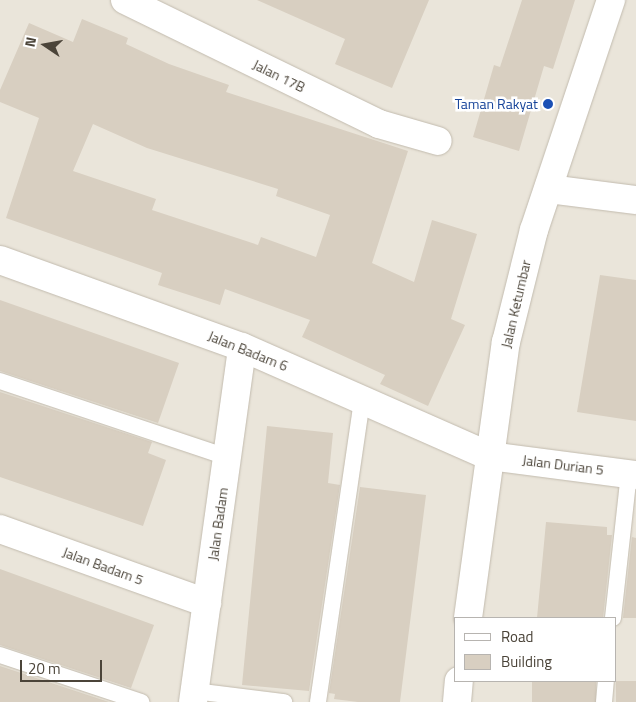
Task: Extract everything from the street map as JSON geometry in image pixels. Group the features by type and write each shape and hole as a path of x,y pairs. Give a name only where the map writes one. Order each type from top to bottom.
{"street":[{"name":"Jalan 17B","path":"125,0 379,124 438,141"},
{"name":"Jalan Ketumbar","path":"468,617 506,342 549,189 611,0"},
{"path":"549,189 636,200"},
{"name":"Jalan Badam 6","path":"0,260 242,346 489,456"},
{"name":"Jalan Badam","path":"193,697 242,346"},
{"name":"Jalan Durian 5","path":"489,456 632,474"},
{"name":"Jalan Badam 5","path":"0,529 207,603"},
{"path":"457,702 460,682"}],"lane":[{"path":"0,382 227,457"},
{"path":"318,702 362,401"},
{"path":"613,617 632,474"},
{"path":"0,655 141,702"},
{"path":"604,702 606,682"},
{"path":"193,697 284,702"}],"shaded area":[{"path":"0,0 636,0 636,702 0,702"}],"building":[{"path":"257,0 429,0 392,88 335,64 345,39"},
{"path":"522,0 575,0 553,69 544,66 519,151 473,137 494,65 500,67"},
{"path":"82,19 128,38 126,44 169,64 229,85 226,92 408,151 372,263 414,282 432,220 477,234 451,319 465,325 428,406 380,384 385,375 302,337 310,320 225,289 220,305 158,285 162,273 6,218 39,118 0,102 0,90 29,23 73,42","holes":["93,124 147,148 278,189 276,196 330,215 316,257 261,237 258,245 152,210 156,199 73,171"]},
{"path":"600,275 636,280 636,421 577,412"},
{"path":"0,300 179,363 158,423 0,371"},
{"path":"0,392 152,442 148,453 166,460 143,526 0,477"},
{"path":"267,426 333,433 328,483 340,485 309,691 242,685"},
{"path":"360,487 426,495 400,702 358,702 334,699 335,694 329,693"},
{"path":"546,522 607,527 607,535 612,535 603,617 537,617"},
{"path":"632,537 636,538 636,618 623,618"},
{"path":"0,569 154,625 131,688 0,645"},
{"path":"0,666 109,702 0,702"},
{"path":"616,681 636,681 636,702 616,702"},
{"path":"532,682 596,682 596,702 532,702"}],"place":[{"name":"Taman Rakyat","path":"548,104"}]}
